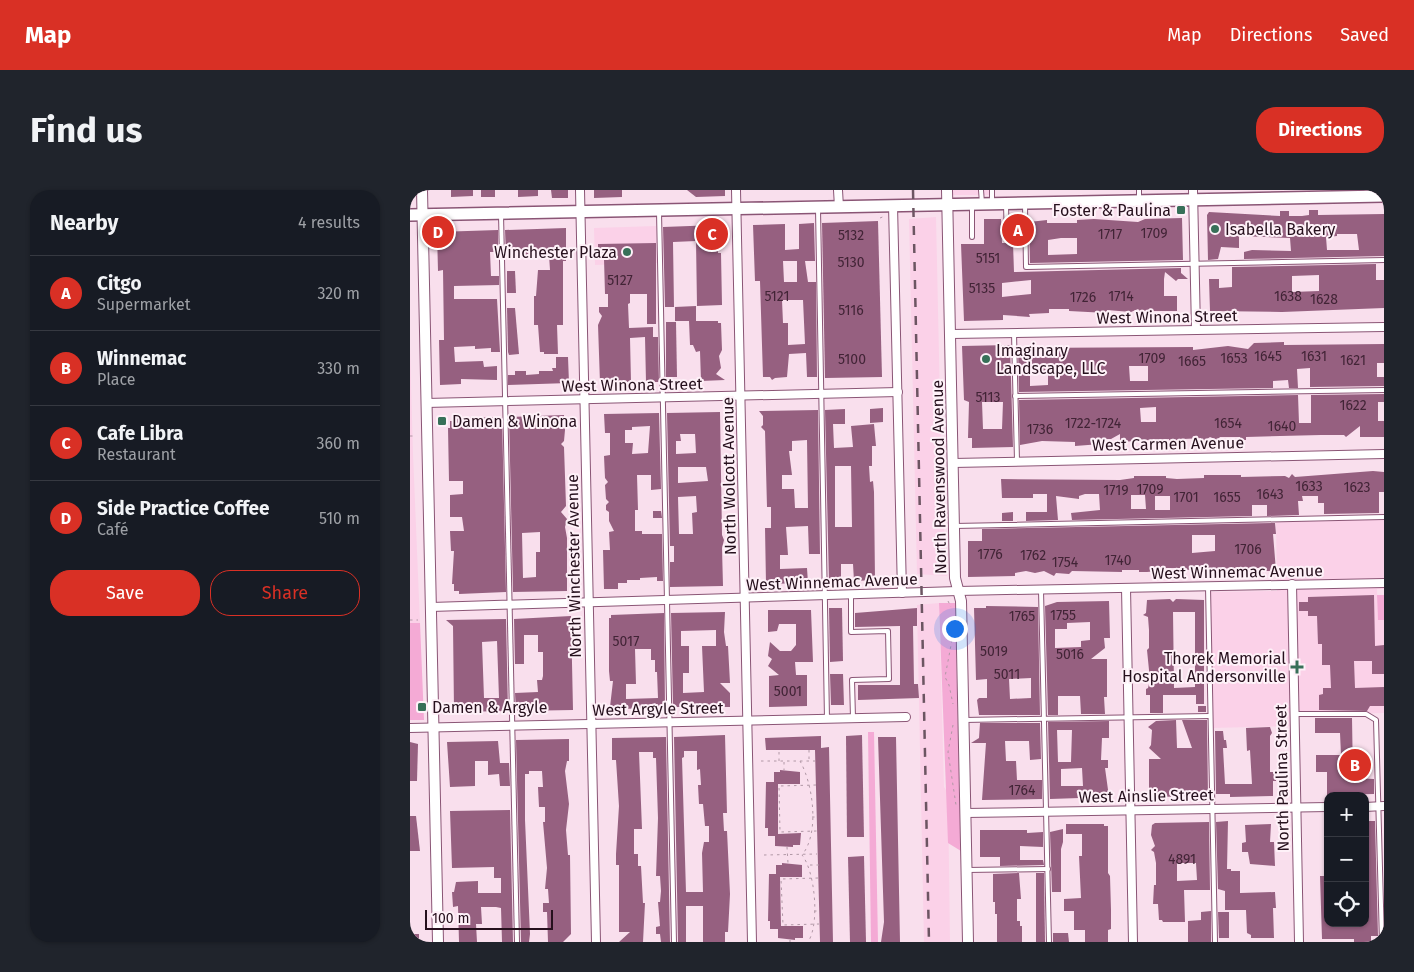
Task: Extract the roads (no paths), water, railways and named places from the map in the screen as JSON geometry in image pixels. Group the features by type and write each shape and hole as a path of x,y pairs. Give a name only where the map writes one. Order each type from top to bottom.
{"main road":[{"path":"410,215 1024,203 1139,195 1384,196"}],"street":[{"path":"422,190 438,942"},
{"name":"North Winchester Avenue","path":"580,190 596,942"},
{"name":"North Wolcott Avenue","path":"736,190 752,942"},
{"path":"838,190 839,206"},
{"name":"North Ravenswood Avenue","path":"947,190 955,578 961,600 959,721 966,810 968,942"},
{"path":"1193,195 1196,330"},
{"path":"893,205 902,593"},
{"name":"West Winona Street","path":"950,334 1384,327"},
{"name":"West Winona Street","path":"426,403 898,392"},
{"name":"West Carmen Avenue","path":"953,462 1384,454"},
{"name":"West Winnemac Avenue","path":"431,608 958,591 1384,582"},
{"name":"North Paulina Street","path":"1292,584 1299,942"},
{"path":"1126,588 1133,942"},
{"name":"West Argyle Street","path":"410,728 906,717"},
{"path":"1369,807 1382,806"},
{"name":"West Ainslie Street","path":"966,810 1046,811 1324,807"}],"lane":[{"path":"972,237 982,204 982,190"},
{"path":"982,204 992,190"},
{"path":"1006,203 1007,238"},
{"path":"1024,203 1026,267 1384,260"},
{"path":"818,207 823,596 827,719"},
{"path":"658,210 674,942"},
{"path":"501,213 508,605 517,942"},
{"path":"1014,333 1017,461"},
{"path":"1015,396 1384,390"},
{"path":"954,526 1384,517"},
{"path":"1208,586 1215,942"},
{"path":"1041,590 1049,942"},
{"path":"851,595 851,632 888,631 889,679 852,680 853,718"},
{"path":"1294,714 1366,714 1376,720 1382,806 1382,942"},
{"path":"959,721 1210,716"},
{"path":"967,870 1048,869"}],"railway":[{"path":"913,190 929,942"}],"place":[{"name":"Foster & Paulina","path":"1181,210"},
{"name":"Isabella Bakery","path":"1215,229"},
{"name":"Citgo","path":"1018,230"},
{"name":"Side Practice Coffee","path":"438,232"},
{"name":"Cafe Libra","path":"712,234"},
{"name":"Winchester Plaza","path":"627,252"},
{"name":"Imaginary Landscape, LLC","path":"986,359"},
{"name":"Damen & Winona","path":"442,421"},
{"name":"Thorek Memorial Hospital Andersonville","path":"1297,667"},
{"name":"Damen & Argyle","path":"422,707"},
{"name":"Winnemac","path":"1355,765"}]}
